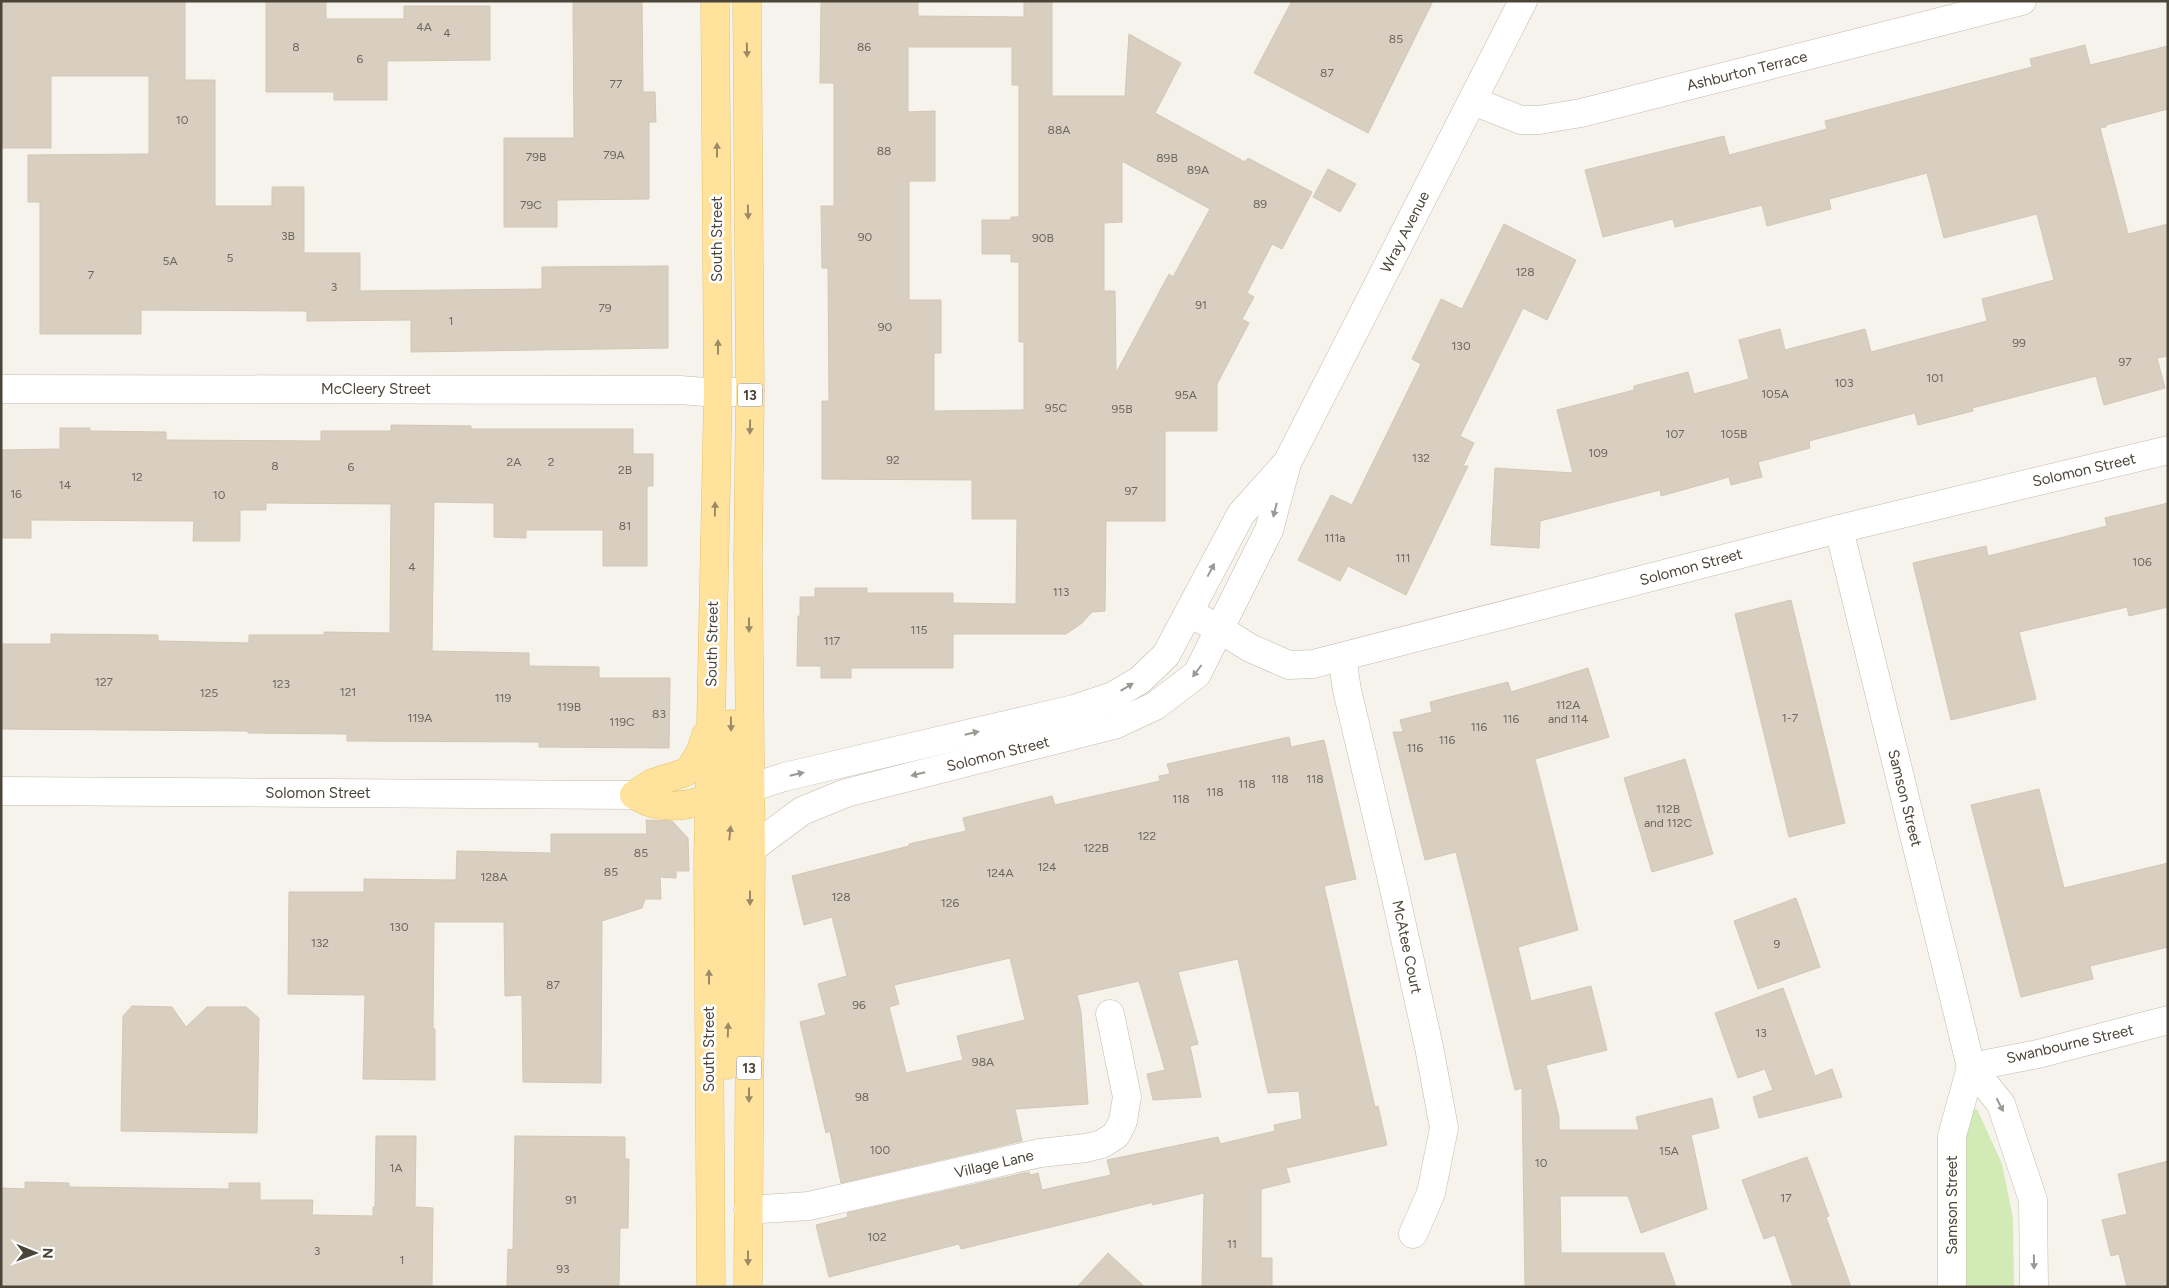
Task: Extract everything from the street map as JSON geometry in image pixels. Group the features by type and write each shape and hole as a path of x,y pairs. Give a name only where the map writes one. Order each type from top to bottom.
{"main road":[{"name":"South Street","path":"716,1 718,393 710,718 723,787 751,849 748,1287"},
{"name":"South Street","path":"711,1287 708,835 723,787 748,556 750,391 746,1"},
{"path":"710,718 704,746 694,764 684,773 645,786 634,795 654,804 688,805 723,787"},
{"path":"668,777 723,787 737,804 729,837 727,1062 723,1109 710,1183"},
{"path":"670,805 691,814 702,825 708,835"}],"street":[{"name":"Wray Avenue","path":"1220,629 1269,530 1286,463 1523,1"},
{"name":"Ashburton Terrace","path":"1472,101 1521,120 1539,120 1581,113 2022,1"},
{"name":"McCleery Street","path":"1,388 670,390 718,393 750,391"},
{"name":"Solomon Street","path":"723,787 784,777 1074,709 1113,696 1140,680 1166,655 1188,613 1220,629 1250,648 1289,665 1313,664 1839,529 2168,450"},
{"name":"Wray Avenue","path":"1188,613 1241,514 1286,463"},
{"name":"Samson Street","path":"1839,529 1971,1067 2001,1104 2033,1200 2034,1287"},
{"name":"Solomon Street","path":"751,849 802,811 846,793 1114,724 1136,716 1155,706 1197,674 1220,629"},
{"name":"McAtee Court","path":"1342,657 1347,690 1425,1028 1444,1128 1431,1193 1413,1234"},
{"name":"Solomon Street","path":"1,791 634,795"},
{"name":"Village Lane","path":"748,1210 809,1206 1040,1153 1086,1148 1102,1144 1116,1135 1123,1122 1127,1097 1110,1014"},
{"name":"Swanbourne Street","path":"1971,1067 2038,1054 2168,1020"},
{"name":"Samson Street","path":"1952,1287 1952,1136 1971,1067"}],"green space":[{"path":"1977,1109 2002,1164 2013,1219 2014,1287 1964,1287 1962,1139 1967,1112"}],"building":[{"path":"1,1 185,1 185,80 215,80 215,206 272,206 272,187 304,187 304,253 360,253 360,291 542,289 542,267 668,266 668,348 411,352 411,320 307,321 307,311 141,310 141,334 40,334 40,202 28,202 28,155 149,154 149,76 51,76 51,148 1,148"},
{"path":"266,1 326,1 326,19 404,19 404,6 490,6 490,60 387,61 387,100 334,100 334,92 266,92"},
{"path":"573,1 642,1 643,92 655,92 656,122 649,122 649,199 557,200 557,227 504,227 504,138 574,138"},
{"path":"821,1 918,1 918,16 1024,17 1024,1 1052,1 1052,96 1125,96 1129,34 1181,63 1155,113 1245,162 1248,158 1312,192 1282,249 1272,244 1247,293 1254,297 1242,319 1249,323 1217,384 1217,431 1165,431 1165,521 1106,521 1105,611 1092,612 1082,623 1066,634 953,634 953,668 851,668 851,678 821,678 821,666 797,666 800,597 815,597 815,588 867,588 867,593 953,593 953,603 1016,604 1017,519 972,519 972,480 822,479 822,401 829,401 828,268 822,268 821,206 834,206 834,83 820,83","holes":["908,47 1012,47 1012,85 1019,85 1019,217 1011,217 1011,220 982,220 982,254 1011,254 1011,262 1019,262 1019,342 1024,342 1024,410 934,411 934,353 941,353 941,300 909,300 909,181 935,181 935,111 908,112","1122,161 1210,209 1173,277 1169,274 1116,373 1115,291 1104,291 1104,223 1122,222"]},
{"path":"1292,1 1433,1 1368,133 1254,73"},
{"path":"2085,45 2090,65 2168,46 2168,109 2100,128 2128,234 2168,224 2168,356 2157,358 2165,388 2104,405 2096,376 1972,408 1973,411 1918,425 1915,413 1809,441 1810,448 1758,462 1762,477 1731,485 1729,477 1661,496 1660,490 1540,521 1539,548 1491,545 1495,468 1573,473 1557,410 1634,390 1634,386 1688,372 1694,394 1749,379 1739,340 1780,329 1785,350 1865,329 1871,352 1987,321 1982,299 2054,280 2037,214 1944,238 1927,173 1829,199 1831,209 1767,226 1762,205 1675,227 1673,219 1603,237 1585,170 1724,136 1729,155 1827,129 1825,121 2032,67 2030,59"},
{"path":"1328,169 1356,184 1340,212 1313,197"},
{"path":"1504,224 1576,260 1547,320 1523,308 1460,436 1474,443 1463,466 1468,466 1406,595 1348,566 1340,581 1298,560 1331,495 1352,505 1421,364 1412,359 1441,299 1462,309"},
{"path":"391,425 471,426 471,429 633,429 633,454 653,454 653,486 647,486 647,566 603,566 603,530 526,530 526,538 494,537 494,503 434,502 432,651 529,653 529,666 599,667 599,678 670,678 669,748 539,747 539,742 347,741 347,734 248,733 248,731 1,729 1,644 51,644 51,634 158,635 158,641 249,643 249,635 324,635 324,632 390,633 391,504 266,503 266,510 240,510 240,541 193,541 194,521 31,520 31,538 1,538 1,450 60,449 60,428 90,428 90,431 166,432 166,440 321,441 321,431 391,431"},
{"path":"2168,503 2168,607 2129,616 2127,607 2019,632 2036,699 1951,720 1913,563 1986,546 1988,556 2107,526 2105,518"},
{"path":"1791,600 1845,823 1789,837 1735,614"},
{"path":"1588,668 1609,737 1535,759 1578,930 1518,947 1531,1001 1591,986 1607,1050 1546,1065 1559,1117 1559,1130 1639,1130 1636,1117 1712,1098 1719,1128 1691,1135 1707,1209 1641,1233 1628,1196 1560,1196 1561,1253 1664,1253 1676,1287 1525,1287 1522,1088 1515,1090 1456,852 1425,860 1393,732 1403,732 1400,720 1432,712 1430,702 1508,682 1511,692"},
{"path":"1289,737 1291,747 1324,740 1356,879 1324,886 1375,1107 1378,1106 1387,1145 1286,1168 1290,1182 1261,1189 1261,1258 1272,1258 1272,1287 1202,1287 1204,1193 1152,1205 1154,1202 961,1249 959,1244 829,1277 816,1225 848,1217 847,1213 1029,1172 1030,1175 1038,1173 1042,1190 1111,1175 1107,1160 1218,1137 1220,1144 1275,1131 1274,1125 1302,1119 1299,1091 1268,1093 1238,959 1178,972 1198,1044 1190,1046 1201,1097 1153,1100 1147,1074 1165,1070 1139,981 1077,995 1081,1012 1088,1104 1015,1109 1022,1141 841,1183 830,1131 826,1133 800,1022 826,1015 818,984 847,976 832,917 804,925 792,876 909,846 909,844 966,831 963,818 1052,796 1055,805 1160,781 1159,776 1170,774 1167,764","holes":["1010,958 1025,1020 957,1036 963,1060 906,1073 889,1007 899,1004 894,985"]},
{"path":"1685,759 1713,854 1652,872 1624,778"},
{"path":"2039,789 2064,888 2168,863 2168,947 2090,966 2093,979 2021,997 1971,805"},
{"path":"646,820 672,821 688,838 689,871 676,871 676,878 660,877 661,899 645,899 642,908 602,921 601,1083 523,1082 522,995 505,996 504,922 434,922 433,1029 435,1029 435,1080 363,1079 365,995 288,994 289,892 364,892 364,879 456,880 457,851 551,853 551,834 647,834"},
{"path":"1796,898 1820,967 1758,989 1734,921"},
{"path":"1783,988 1815,1076 1832,1069 1842,1097 1759,1118 1753,1097 1773,1090 1765,1069 1738,1078 1715,1013"},
{"path":"132,1006 172,1007 186,1027 207,1007 246,1007 259,1018 257,1133 121,1131 123,1016"},
{"path":"376,1136 416,1136 415,1207 433,1208 432,1287 1,1287 1,1188 25,1189 25,1182 69,1183 69,1187 229,1189 229,1183 260,1183 260,1200 313,1200 312,1215 373,1216 373,1207 375,1207"},
{"path":"515,1136 625,1137 625,1159 629,1159 628,1228 620,1228 619,1287 507,1287 508,1249 513,1250"},
{"path":"1807,1157 1829,1216 1826,1217 1851,1287 1793,1287 1775,1235 1764,1239 1742,1180"},
{"path":"2168,1161 2168,1287 2127,1287 2119,1254 2111,1256 2102,1220 2127,1214 2118,1174"},
{"path":"1108,1253 1145,1287 1077,1287"}]}
